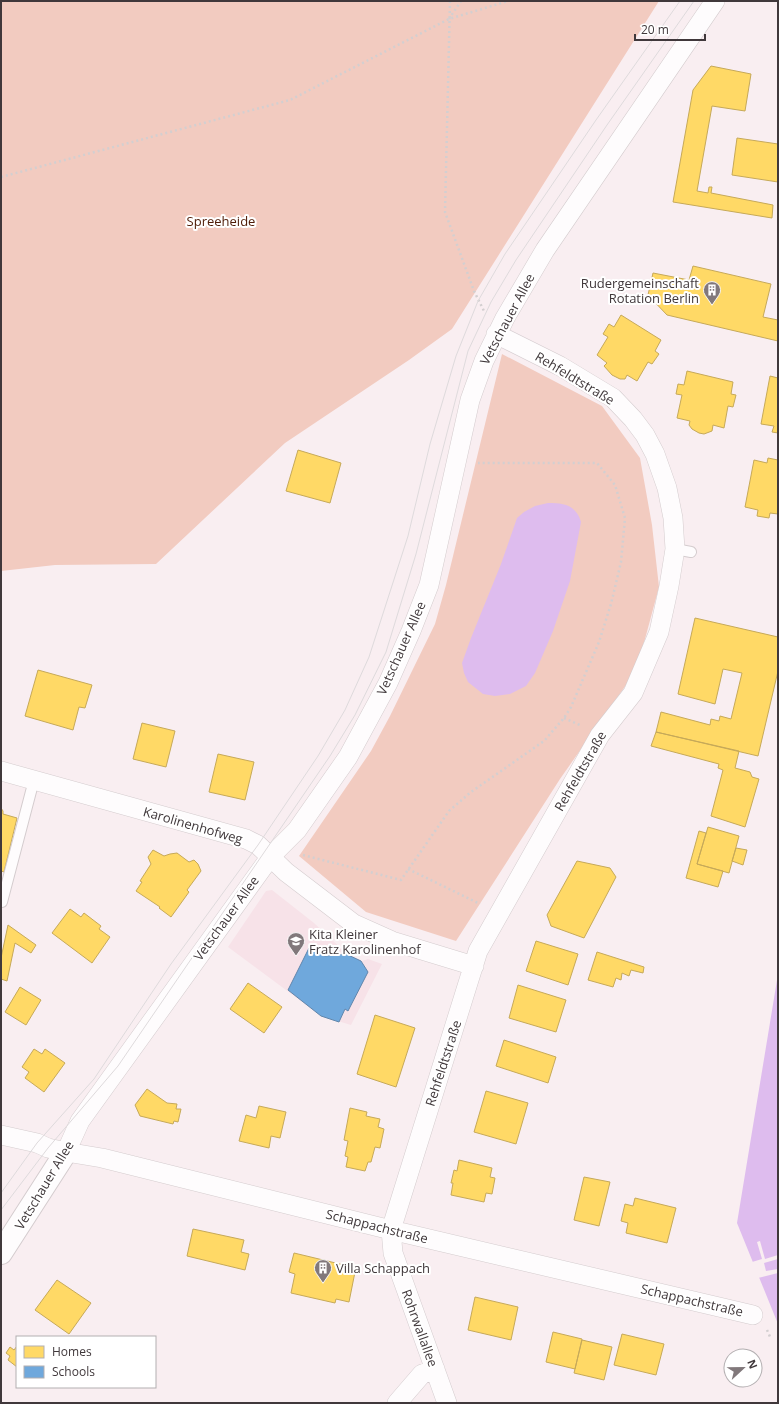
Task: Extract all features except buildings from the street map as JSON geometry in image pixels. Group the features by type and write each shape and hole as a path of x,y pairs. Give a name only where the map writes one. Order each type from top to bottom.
{"street":[{"name":"Vetschauer Allee","path":"1,1253 66,1152 80,1121 271,856 297,830 348,757 388,683 411,630 428,585 470,400 484,361 501,326 545,250 715,1"},
{"name":"Rehfeldtstraße","path":"391,1230 478,952 600,735 616,717 635,689 658,632 669,586 683,550 673,518 667,488 655,454 645,435 633,419 613,398 560,366 501,326"},
{"name":"Karolinenhofweg","path":"1,771 246,839 258,845 286,872 354,924 392,941 474,966"},
{"name":"Schappachstraße","path":"1,1135 37,1143 48,1148 102,1158 391,1230 753,1315"},
{"name":"Rohrwallallee","path":"391,1230 393,1253 447,1403"},
{"path":"397,1403 422,1374 435,1369"}],"lane":[{"path":"2,902 34,780"}],"path":[{"path":"450,1 444,212 478,301 491,320 497,312 501,326"},
{"path":"449,19 461,1"},
{"path":"1,177 290,100 449,19 508,1"},
{"path":"271,856 304,855 401,880 449,811 472,792 544,741 571,708 599,642 611,604 621,562 625,518 614,485 597,463 474,463 456,460"},
{"path":"408,869 482,905 499,915"}],"shaded area":[{"path":"548,503 569,506 579,516 581,522 570,581 553,631 535,673 526,686 510,694 495,696 483,694 468,682 462,663 501,564 517,518 535,506"},
{"name":"Kita Kleiner Fratz Karolinenhof","path":"272,890 314,923 346,953 362,961 368,959 382,964 351,1025 321,1016 228,947 266,891"},
{"path":"778,974 778,1324 737,1223"}],"green space":[{"name":"Spreeheide","path":"1,1 659,1 452,329 409,360 285,443 156,564 55,565 1,571"},
{"path":"502,354 602,406 640,458 652,525 659,587 645,639 633,675 560,779 456,941 366,912 299,856 371,751 390,716 435,624 446,585"}],"pier":[{"path":"760,1241 765,1259 778,1255 778,1259 764,1263 766,1271 778,1269 778,1273 758,1278 752,1262 762,1259 757,1242"}],"tram line":[{"path":"1,1193 37,1143 94,1079 171,964 258,845 318,756 345,710 369,657 408,536 430,444 456,356 478,301 505,254 596,120 680,1"},
{"path":"1,1210 48,1148 118,1066 330,756 355,715 386,652 416,554 468,351 491,302 516,260 607,125 694,1"}],"place":[{"name":"Rudergemeinschaft Rotation Berlin","path":"712,305"},
{"name":"Kita Kleiner Fratz Karolinenhof","path":"296,956"},
{"name":"Villa Schappach","path":"323,1283"}]}
